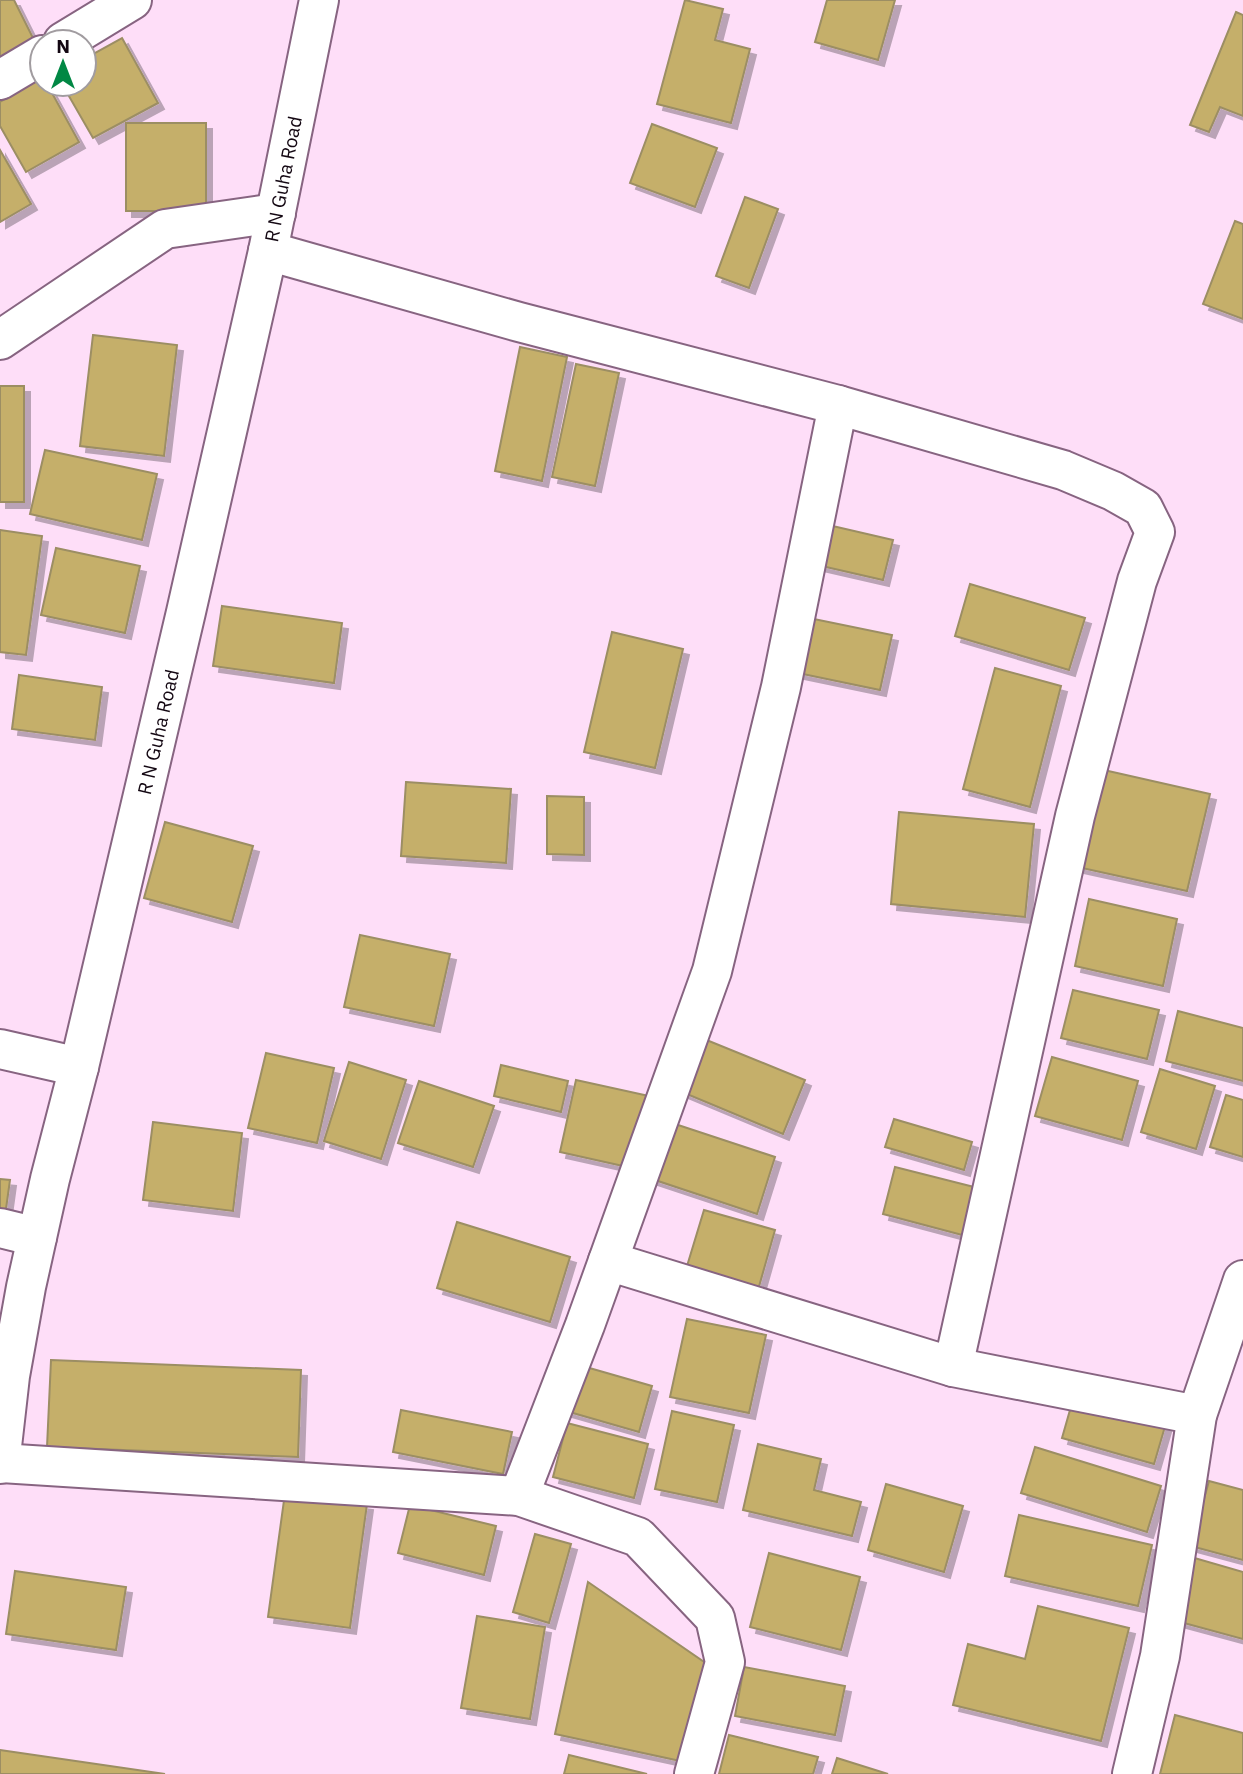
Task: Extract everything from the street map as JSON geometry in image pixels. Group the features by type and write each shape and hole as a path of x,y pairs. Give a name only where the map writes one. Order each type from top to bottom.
{"street":[{"path":"86,28 132,0"},
{"name":"R N Guha Road","path":"0,1464 10,1376 37,1237 79,1067 268,251 318,0"},
{"path":"0,80 28,63"},
{"path":"0,340 165,229 276,213"},
{"path":"268,251 519,322 838,405 1063,470 1113,491 1143,508 1155,533 1138,581 1074,816 953,1367"},
{"path":"519,1496 608,1261 712,971 781,687 838,405"},
{"path":"0,1049 79,1067"},
{"path":"0,1228 37,1237"},
{"path":"608,1261 953,1367 1198,1415"},
{"path":"1132,1774 1160,1656 1198,1415 1243,1280"},
{"path":"0,1464 519,1496 638,1538 715,1618 725,1662 694,1774"}],"building":[{"path":"0,0 14,0 28,28 28,45 0,59"},
{"path":"685,0 723,9 715,40 750,49 731,123 657,104"},
{"path":"827,0 895,0 878,60 815,42"},
{"path":"1236,12 1243,15 1243,116 1220,107 1209,132 1190,125"},
{"path":"122,38 158,103 93,138 70,98 98,98 98,51"},
{"path":"28,86 28,98 55,98 79,142 26,172 0,126 0,102"},
{"path":"126,123 206,123 206,211 126,211"},
{"path":"652,124 717,148 695,207 630,183"},
{"path":"0,150 31,204 0,222"},
{"path":"745,197 778,209 749,288 716,276"},
{"path":"1235,221 1243,224 1243,319 1203,304"},
{"path":"93,335 177,345 164,456 80,446"},
{"path":"520,347 567,357 542,481 495,471"},
{"path":"576,364 619,373 595,486 552,477"},
{"path":"0,386 24,386 24,502 0,502"},
{"path":"45,450 157,474 142,540 30,514"},
{"path":"824,524 893,540 883,580 813,564"},
{"path":"0,530 42,536 26,655 0,652"},
{"path":"56,548 140,566 125,633 41,615"},
{"path":"970,584 1085,618 1069,670 955,636"},
{"path":"222,606 342,623 334,683 213,666"},
{"path":"809,618 892,635 880,690 798,673"},
{"path":"612,632 683,649 655,768 584,752"},
{"path":"995,668 1061,686 1030,807 963,789"},
{"path":"19,675 102,687 95,740 12,729"},
{"path":"1095,768 1210,794 1187,891 1073,866"},
{"path":"406,782 511,789 506,863 401,856"},
{"path":"547,796 584,797 584,855 547,854"},
{"path":"899,812 1034,824 1025,917 891,904"},
{"path":"165,822 253,846 232,922 144,898"},
{"path":"1089,899 1177,919 1163,986 1075,966"},
{"path":"360,935 450,954 434,1026 344,1007"},
{"path":"1073,990 1159,1010 1147,1059 1061,1038"},
{"path":"1178,1011 1243,1028 1243,1081 1166,1061"},
{"path":"704,1039 805,1080 783,1134 682,1092"},
{"path":"266,1053 334,1068 317,1143 248,1128"},
{"path":"1052,1057 1138,1081 1122,1140 1035,1116"},
{"path":"349,1062 406,1080 381,1159 324,1141"},
{"path":"501,1065 568,1081 561,1112 494,1096"},
{"path":"1160,1069 1215,1086 1196,1149 1141,1132"},
{"path":"576,1080 649,1096 632,1168 560,1152"},
{"path":"419,1081 494,1106 473,1167 398,1143"},
{"path":"1226,1095 1243,1100 1243,1157 1210,1147"},
{"path":"894,1119 972,1142 964,1170 885,1147"},
{"path":"153,1122 242,1133 233,1211 143,1200"},
{"path":"672,1123 775,1157 757,1214 652,1179"},
{"path":"895,1167 978,1188 966,1236 883,1214"},
{"path":"0,1179 10,1180 5,1216 0,1215"},
{"path":"704,1210 775,1230 756,1297 684,1276"},
{"path":"457,1222 570,1257 550,1322 437,1288"},
{"path":"687,1319 766,1335 749,1413 670,1397"},
{"path":"51,1360 301,1370 298,1457 47,1447"},
{"path":"579,1365 652,1386 639,1432 566,1411"},
{"path":"1074,1396 1166,1423 1154,1464 1062,1438"},
{"path":"401,1410 512,1432 503,1474 393,1452"},
{"path":"672,1411 734,1425 717,1502 655,1489"},
{"path":"567,1423 648,1444 634,1498 553,1477"},
{"path":"758,1444 821,1459 814,1490 861,1502 852,1536 743,1510"},
{"path":"1035,1447 1161,1486 1147,1532 1021,1493"},
{"path":"1209,1481 1243,1490 1243,1560 1191,1546"},
{"path":"886,1484 963,1506 944,1572 868,1550"},
{"path":"285,1493 367,1504 350,1628 268,1617"},
{"path":"410,1505 496,1526 484,1575 398,1553"},
{"path":"1019,1515 1152,1545 1138,1606 1005,1576"},
{"path":"535,1534 571,1544 549,1623 513,1612"},
{"path":"769,1553 860,1577 841,1650 750,1627"},
{"path":"1191,1557 1243,1572 1243,1639 1173,1620"},
{"path":"15,1571 126,1587 116,1650 6,1634"},
{"path":"588,1582 707,1664 685,1762 555,1734"},
{"path":"1038,1606 1129,1628 1101,1741 953,1705 968,1644 1025,1659"},
{"path":"477,1616 545,1627 530,1719 461,1708"},
{"path":"744,1667 845,1686 835,1735 735,1716"},
{"path":"1175,1715 1243,1733 1243,1774 1160,1774"},
{"path":"729,1735 818,1757 813,1774 719,1774"},
{"path":"0,1750 165,1774 0,1774"},
{"path":"569,1755 647,1774 564,1774"},
{"path":"837,1758 888,1774 832,1774"}]}
